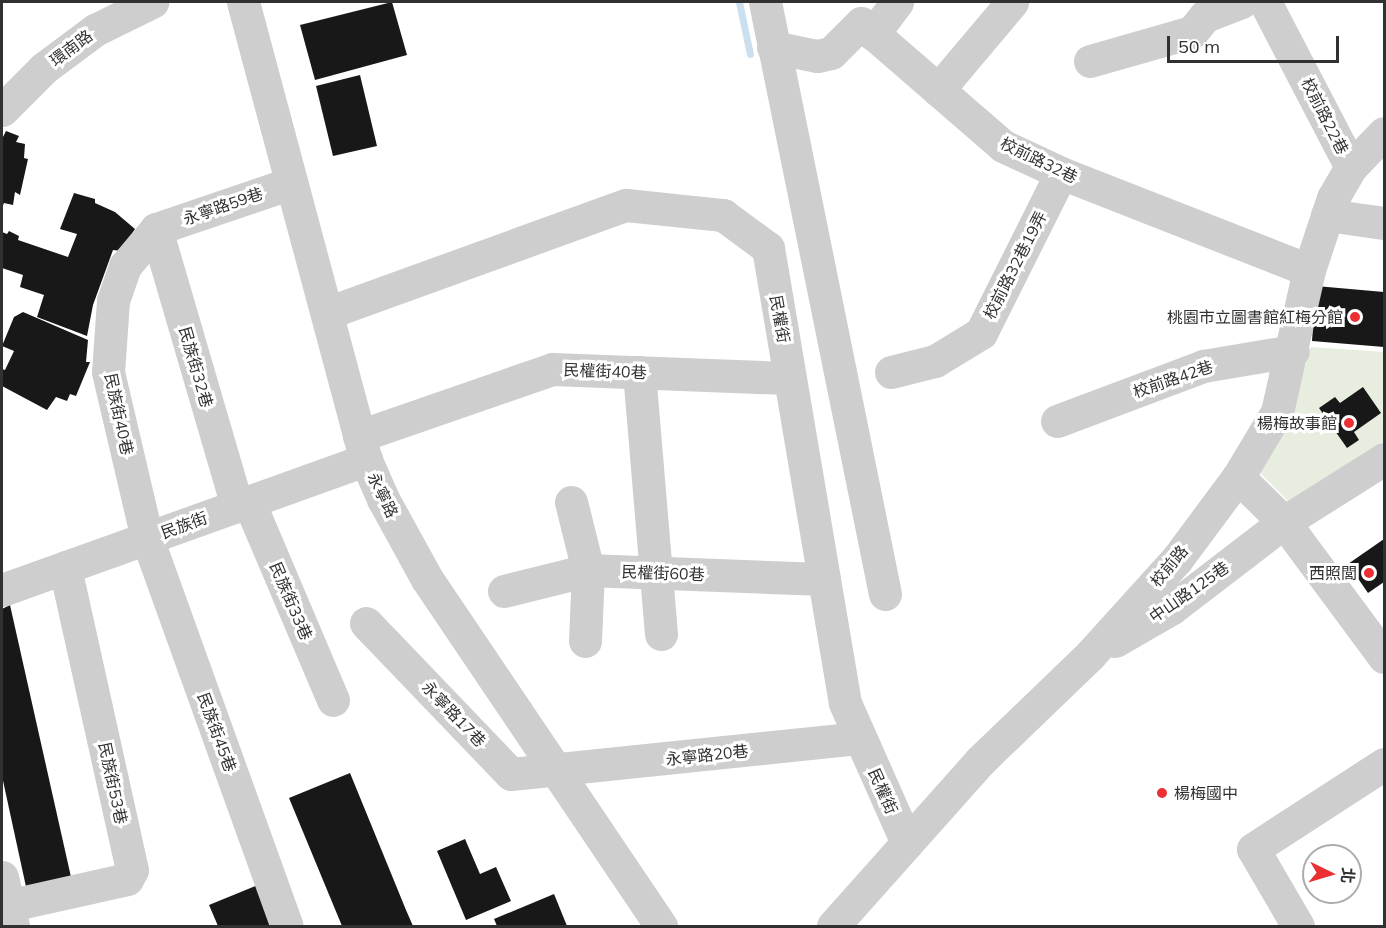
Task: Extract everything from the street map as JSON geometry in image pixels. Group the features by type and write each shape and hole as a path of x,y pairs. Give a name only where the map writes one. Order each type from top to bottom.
{"street":[{"name":"環南路","path":"2,110 44,68 95,30 152,2"},
{"name":"永寧路","path":"243,2 362,448 427,579 661,927"},
{"path":"765,2 885,594"},
{"path":"773,47 817,56 831,53 861,23 873,34 897,2"},
{"path":"938,90 1012,2"},
{"path":"1090,61 1192,32 1205,16 1240,2"},
{"name":"校前路22巷","path":"1265,2 1351,167"},
{"name":"校前路32巷","path":"873,34 1003,146 1060,173 1309,270"},
{"name":"校前路","path":"833,927 980,760 1090,655 1177,559 1238,477 1276,412 1293,351 1309,270 1327,215 1351,167 1384,133"},
{"name":"校前路32巷19弄","path":"891,372 935,361 981,333 1060,173"},
{"name":"永寧路59巷","path":"156,229 291,183"},
{"name":"民權街","path":"327,313 626,205 723,215 768,248 845,703 907,843"},
{"path":"1327,215 1384,223"},
{"name":"民族街32巷","path":"156,229 243,504"},
{"name":"民族街40巷","path":"147,538 108,372 113,301 125,266 156,229"},
{"name":"校前路42巷","path":"1057,421 1203,366 1293,351"},
{"name":"民權街40巷","path":"362,448 552,369 790,378"},
{"path":"639,372 659,573 661,634"},
{"name":"民族街","path":"2,590 243,504 362,448"},
{"name":"中山路125巷","path":"1090,655 1172,608 1284,522 1384,459"},
{"path":"1238,477 1284,522 1384,657"},
{"path":"572,502 588,570 585,641"},
{"name":"民族街33巷","path":"243,504 333,700"},
{"name":"民族街45巷","path":"147,538 286,927"},
{"name":"民族街53巷","path":"6,904 127,879 132,870 66,567"},
{"name":"民權街60巷","path":"504,591 588,570 824,579"},
{"name":"永寧路17巷","path":"366,623 511,774 554,771"},
{"name":"永寧路20巷","path":"554,771 860,738"},
{"path":"1298,927 1252,849 1384,764"}],"green space":[{"path":"1311,347 1384,352 1384,441 1288,501 1259,472 1291,413"}],"building":[{"path":"392,2 407,55 315,80 300,25"},
{"path":"360,75 377,146 333,156 316,86"},
{"path":"6,131 19,136 16,142 25,144 24,158 28,159 20,195 15,192 13,205 4,203 2,208 2,139"},
{"path":"74,193 95,199 95,203 115,212 135,229 121,251 113,250 93,305 87,336 37,317 44,295 20,287 23,275 2,268 2,232 7,234 9,231 19,236 18,240 68,257 77,234 60,229"},
{"path":"1316,286 1384,292 1384,347 1312,341"},
{"path":"23,312 88,340 86,362 90,362 76,396 70,394 67,401 56,397 47,410 2,386 2,369 5,370 14,351 2,346 14,317"},
{"name":"楊梅故事館","path":"1363,387 1381,413 1354,432 1359,440 1347,448 1319,408 1335,397 1340,403"},
{"name":"西照閭","path":"1384,539 1384,582 1368,593 1348,564"},
{"path":"10,605 73,886 28,896 2,776 2,609"},
{"path":"350,773 413,926 342,926 289,798"},
{"path":"465,839 480,874 496,867 511,901 466,920 437,851"},
{"path":"258,885 274,926 218,926 209,905"},
{"path":"554,894 567,926 497,926 494,919"}],"waterway":[{"path":"739,2 750,54"}],"place":[{"name":"桃園市立圖書館紅梅分館","path":"1355,317"},
{"name":"楊梅故事館","path":"1349,423"},
{"name":"西照閭","path":"1369,573"},
{"name":"楊梅國中","path":"1162,793"}]}
